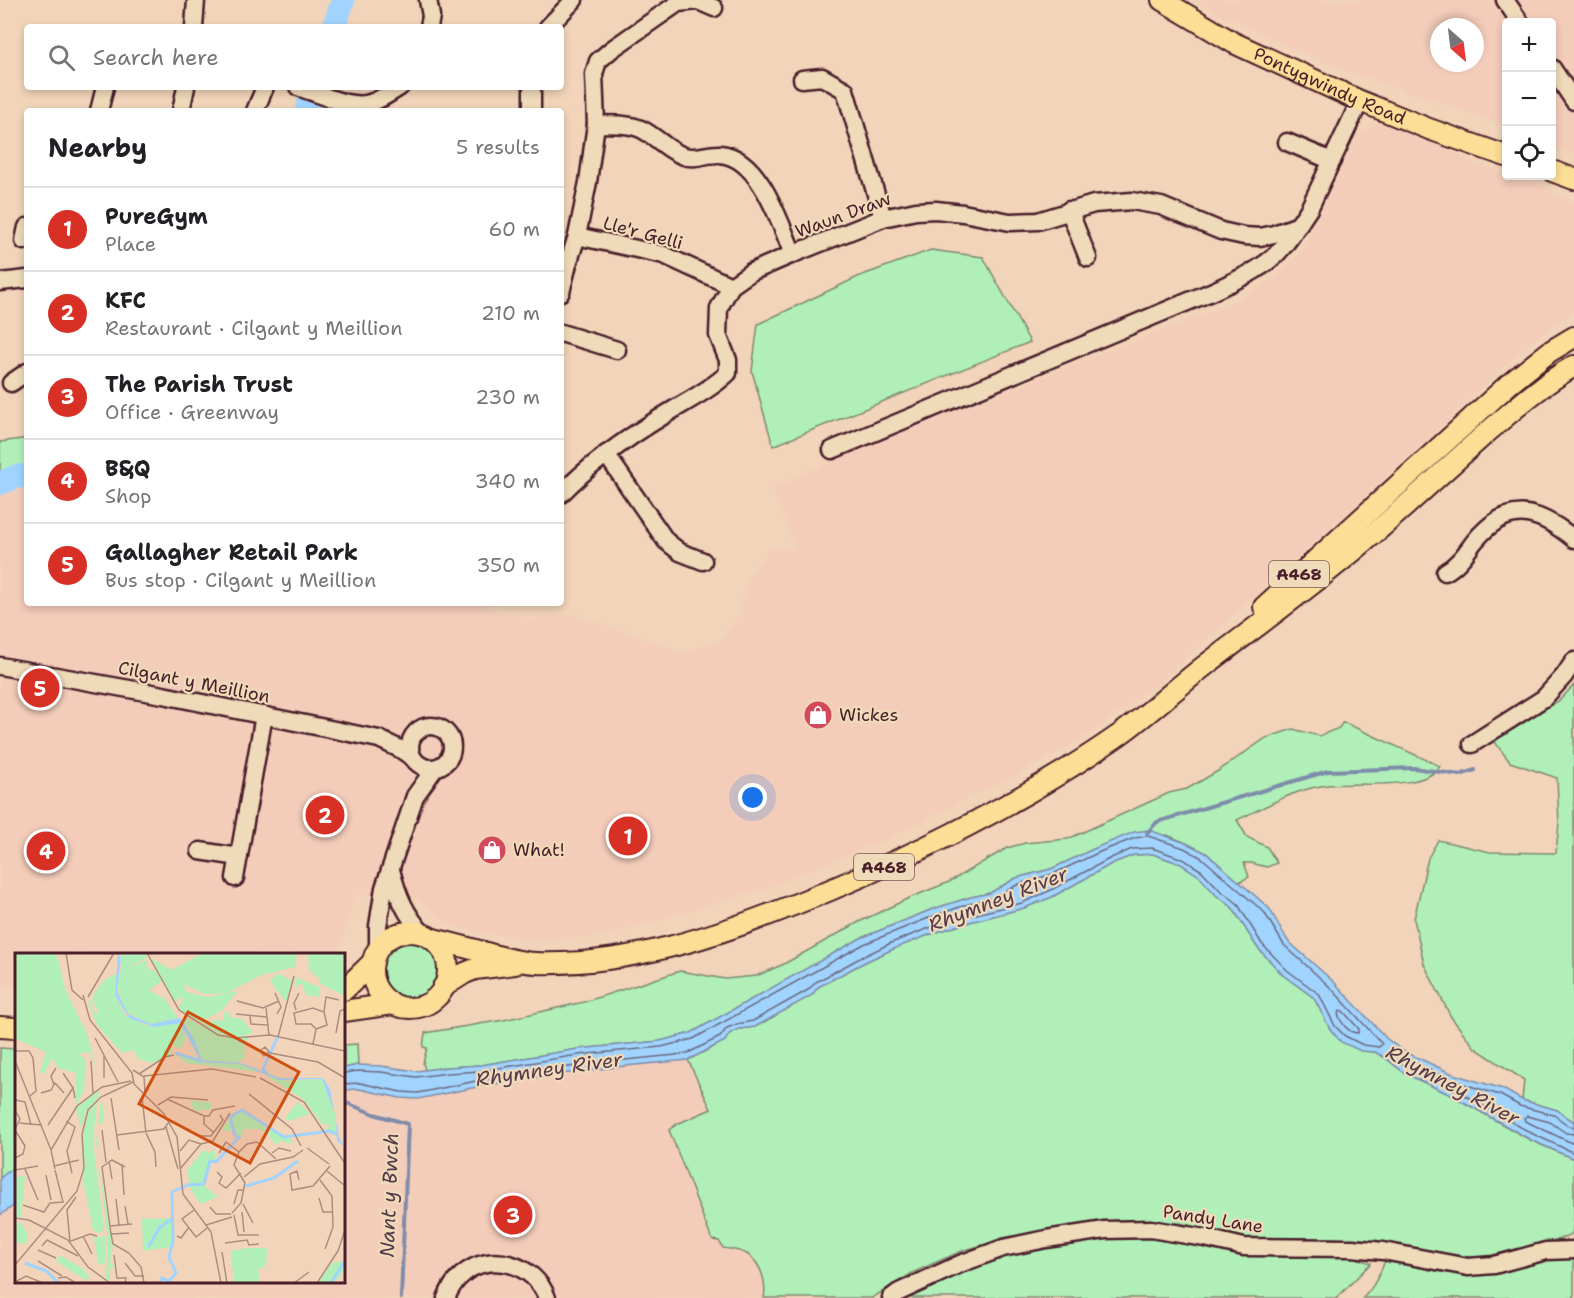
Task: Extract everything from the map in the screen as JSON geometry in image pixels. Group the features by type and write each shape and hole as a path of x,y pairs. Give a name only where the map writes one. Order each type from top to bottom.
{"main road":[{"name":"Pontygwindy Road","path":"1162,0 1234,44 1360,101 1429,129 1502,155"},
{"path":"1556,173 1574,179"},
{"name":"A468","path":"1202,668 1303,570 1508,385 1549,352 1574,337"},
{"name":"A468","path":"443,987 475,969 524,962 569,963 615,959 693,940 747,922 854,880 992,814 1084,759 1129,727 1357,548 1515,407 1574,366"},
{"path":"345,989 386,940 398,934 410,932 428,937 440,946 448,966 447,977 437,996 427,1003 416,1007 393,1004 383,997 376,986 372,974 375,955"},
{"name":"A468","path":"428,937 524,962"},
{"path":"345,1011 393,1004"},
{"path":"0,1027 15,1028"}],"street":[{"path":"194,24 196,0"},
{"path":"428,0 429,24"},
{"path":"551,24 574,0"},
{"path":"1505,0 1517,18"},
{"path":"564,280 577,236 588,182 596,124 594,74 598,61 678,3 698,1 714,8"},
{"path":"1554,72 1574,101"},
{"path":"802,78 822,77 844,90 883,218"},
{"path":"100,108 104,90"},
{"path":"182,108 185,90"},
{"path":"256,108 264,90"},
{"path":"308,90 346,102 366,104 385,104 397,90"},
{"path":"532,90 532,108"},
{"path":"832,450 1211,292 1256,270 1281,249 1299,225 1360,101"},
{"path":"596,124 640,129 683,156 693,158 721,154 737,160 754,173 769,199 793,254"},
{"path":"1287,142 1332,161"},
{"name":"Waun Draw","path":"731,286 751,272 793,254 883,218 916,211 936,210 963,213 1011,222 1038,220 1094,204 1132,201 1161,206 1221,231 1244,236 1260,237 1299,225"},
{"path":"1069,210 1088,258"},
{"name":"Lle'r Gelli","path":"577,236 664,255 731,286"},
{"path":"0,282 24,279"},
{"path":"564,491 606,454 718,382 728,373 728,360 718,335 719,308 731,286"},
{"path":"564,334 617,351"},
{"path":"11,383 24,374"},
{"path":"606,454 666,541 680,552 703,561"},
{"path":"1445,572 1453,568 1487,527 1508,514 1526,513 1543,519 1574,539"},
{"path":"1472,744 1544,698 1574,661"},
{"name":"Cilgant y Meillion","path":"0,666 128,688 379,739 400,749 413,759"},
{"path":"235,878 264,715"},
{"path":"375,955 381,899 415,796 435,768 447,761 452,750 450,737 440,727 434,725 420,728 414,733 410,744 415,796"},
{"name":"Cilgant y Meillion","path":"379,739 414,733"},
{"path":"413,759 423,767 435,768"},
{"path":"200,851 239,857"},
{"path":"391,870 396,891 407,914 428,937"},
{"name":"Pandy Lane","path":"891,1298 898,1292 960,1264 1003,1248 1105,1230 1151,1229 1244,1247 1383,1251 1468,1267 1494,1265 1546,1251 1574,1250"},
{"path":"446,1298 451,1286 463,1274 477,1265 493,1262 510,1264 525,1270 537,1281 547,1298"}],"shaded area":[{"path":"1193,0 1574,0 1574,154 1556,148 1556,18 1502,18 1502,127 1479,116 1326,64"},
{"path":"1378,123 1414,132 1471,162 1502,172 1502,180 1527,180 1537,183 1574,202 1574,312 1534,340 1489,380 1377,485 1157,684 1095,731 1005,781 887,839 764,889 603,936 544,941 480,933 447,924 416,898 356,894 338,953 15,953 15,985 0,984 0,483 18,476 24,477 24,606 487,606 495,611 534,619 573,614 681,652 721,641 740,613 749,577 770,549 795,548 773,488 931,420 1233,302 1275,278 1302,251 1358,135"},
{"path":"688,1060 711,1109 669,1130 712,1240 719,1241 723,1248 747,1254 755,1261 763,1275 764,1298 0,1298 0,1215 15,1205 15,1283 345,1283 345,1090 359,1089 400,1098 418,1099 482,1086 625,1066"}],"green space":[{"path":"931,250 983,257 1030,342 773,446 752,371 758,324 860,276"},
{"path":"24,438 24,477 18,476 0,483 0,442"},
{"path":"1574,685 1574,1122 1557,1110 1522,1100 1524,1080 1475,1048 1451,1017 1424,964 1414,919 1428,858 1438,840 1490,852 1556,853 1559,823 1557,778 1510,762 1494,741 1560,700"},
{"path":"1343,722 1440,766 1432,774 1405,782 1328,785 1304,790 1237,820 1247,837 1267,847 1277,863 1267,867 1244,863 1249,877 1239,882 1206,853 1167,835 1100,846 1051,869 1016,878 990,893 933,909 861,938 691,1033 660,1041 578,1049 481,1065 425,1070 423,1063 427,1048 423,1047 425,1033 504,1020 584,1002 680,971 725,979 756,976 784,964 859,922 949,882 1007,848 1025,843 1068,839 1169,793 1187,789 1266,738 1293,729 1319,736 1339,728"},
{"path":"1153,854 1181,864 1199,875 1216,895 1232,907 1257,947 1283,975 1314,998 1330,1029 1361,1051 1375,1052 1406,1074 1451,1095 1530,1140 1574,1159 1572,1234 1547,1244 1508,1254 1478,1258 1406,1249 1360,1240 1241,1238 1180,1223 1130,1221 1061,1229 1010,1238 964,1250 914,1272 872,1298 764,1298 765,1286 756,1262 747,1254 723,1248 719,1241 712,1240 669,1130 711,1109 688,1060 725,1041 729,1034 739,1029 755,1027 812,995 818,987 893,949 931,934 1024,908 1052,897 1113,863 1134,855"},
{"path":"410,940 421,942 434,953 439,969 437,980 426,993 410,998 399,996 386,985 381,969 383,958 394,945"},
{"path":"357,1044 358,1065 345,1068 345,1045"},
{"path":"0,1048 15,1049 15,1167 0,1178"},
{"path":"1140,1237 1229,1252 1267,1255 1346,1255 1371,1263 1337,1298 904,1298 914,1291 1009,1255 1112,1238"},
{"path":"1562,1256 1574,1258 1574,1298 1363,1298 1379,1276 1385,1261 1469,1272"}],"water":[{"name":"Rhymney River","path":"1149,830 1206,853 1269,908 1288,941 1335,983 1387,1039 1403,1051 1453,1074 1503,1089 1522,1100 1557,1110 1574,1122 1574,1159 1531,1140 1451,1095 1406,1074 1375,1052 1361,1051 1341,1042 1330,1029 1314,998 1283,975 1257,947 1232,907 1216,895 1198,875 1181,864 1153,854 1134,855 1113,863 1052,897 1024,908 931,934 893,949 818,987 812,995 755,1027 739,1029 729,1034 725,1041 688,1060 546,1076 418,1099 400,1098 359,1089 345,1090 345,1068 358,1065 416,1071 481,1065 578,1049 660,1041 691,1033 861,938 933,909 990,893 1016,878 1051,869 1134,832"},
{"path":"15,1167 15,1205 0,1215 0,1178"}],"waterway":[{"path":"335,24 343,0"},
{"path":"308,108 309,103"},
{"path":"0,483 18,476 24,477"},
{"path":"1147,833 1157,822 1328,771 1414,768 1460,775 1475,770"},
{"name":"Nant y Bwch","path":"345,1102 408,1124 401,1298"}],"place":[{"name":"Gallagher Retail Park","path":"40,688"},
{"name":"Wickes","path":"818,715"},
{"name":"KFC","path":"325,815"},
{"name":"PureGym","path":"628,836"},
{"name":"What!","path":"492,850"},
{"name":"B&Q","path":"46,851"},
{"name":"The Parish Trust","path":"513,1215"}]}
